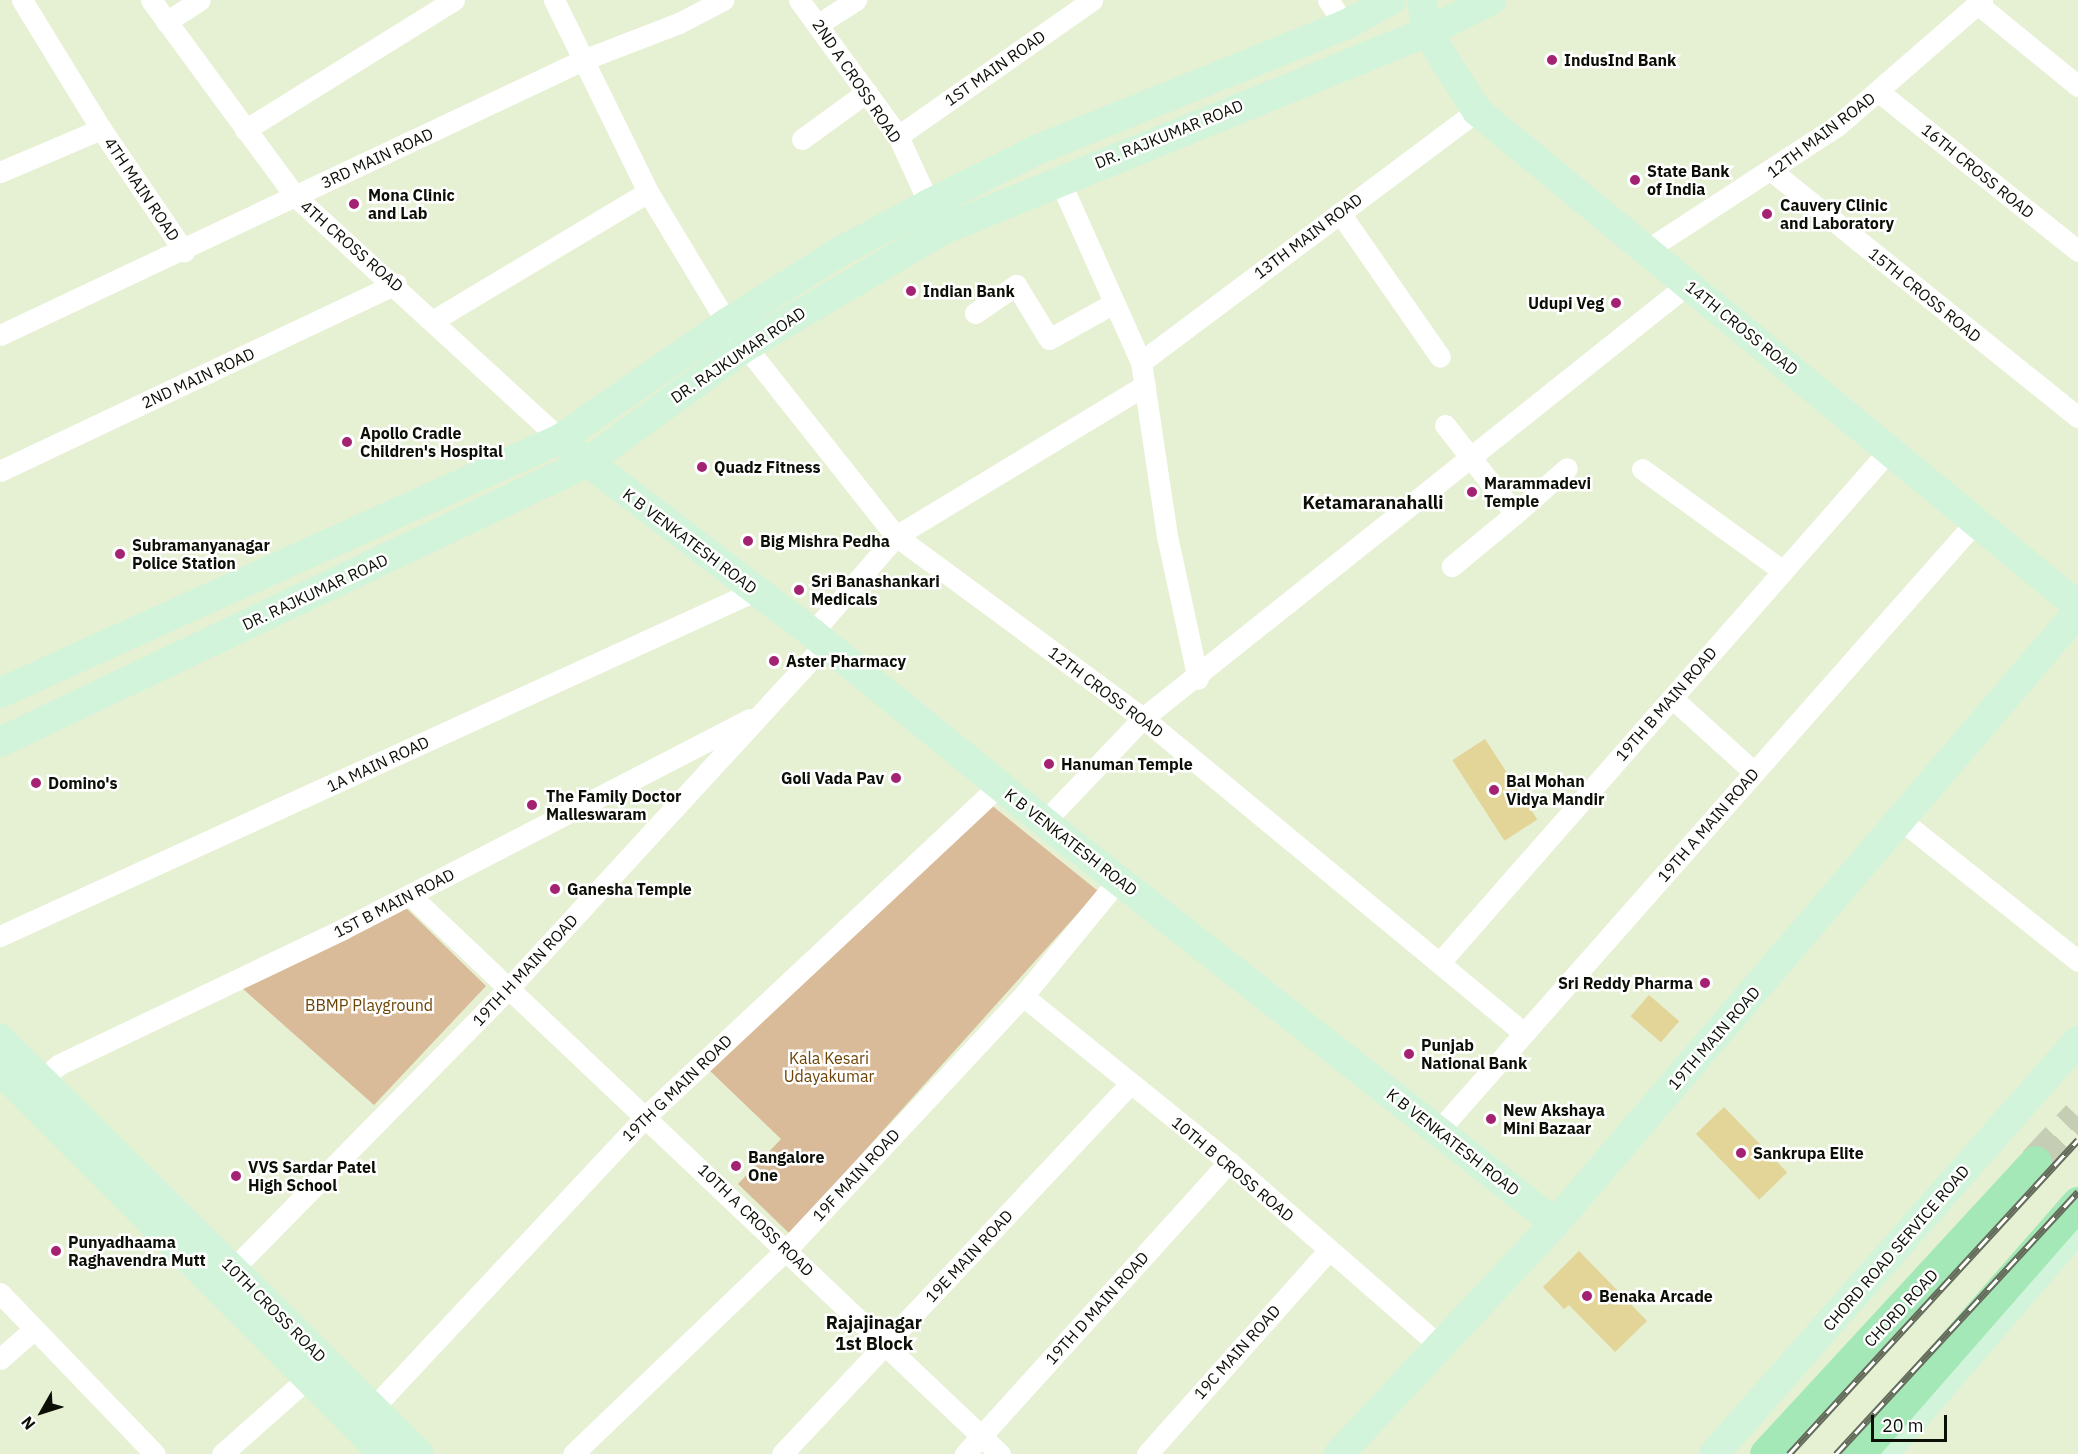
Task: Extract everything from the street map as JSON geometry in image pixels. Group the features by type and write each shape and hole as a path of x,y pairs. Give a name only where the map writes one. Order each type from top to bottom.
{"main road":[{"name":"CHORD ROAD","path":"1766,1454 2035,1162"},
{"path":"1858,1454 2078,1203"}],"street":[{"path":"22,0 101,129"},
{"name":"4TH CROSS ROAD","path":"151,0 295,196 396,284 586,463"},
{"path":"166,22 200,0"},
{"path":"245,130 454,0"},
{"name":"12TH CROSS ROAD","path":"554,0 648,192 727,323 896,536 1143,718 1442,960 1524,1033"},
{"name":"3RD MAIN ROAD","path":"0,335 183,251 583,60 679,23 723,0"},
{"name":"2ND A CROSS ROAD","path":"799,0 820,23 898,136 935,217"},
{"path":"820,23 856,0"},
{"name":"1ST MAIN ROAD","path":"898,136 1092,0"},
{"path":"1328,0 1346,25"},
{"name":"DR. RAJKUMAR ROAD","path":"0,742 586,463 745,347 1039,149 1346,25 1391,0"},
{"path":"1422,0 1426,32"},
{"name":"DR. RAJKUMAR ROAD","path":"0,693 560,439 727,323 841,251 935,217 1059,179 1426,32 1491,0"},
{"path":"1981,3 2078,86"},
{"name":"12TH MAIN ROAD","path":"1645,251 1773,172 1879,92 1981,3"},
{"name":"14TH CROSS ROAD","path":"1426,32 1477,111 1645,251 1978,519 2078,606"},
{"path":"802,139 867,92"},
{"name":"16TH CROSS ROAD","path":"1879,92 2078,250"},
{"name":"13TH MAIN ROAD","path":"1141,362 1477,111"},
{"name":"4TH MAIN ROAD","path":"0,172 101,129 183,251"},
{"path":"1039,149 1059,179 1141,362 1167,536 1198,679"},
{"name":"15TH CROSS ROAD","path":"1773,172 2078,417"},
{"path":"434,321 648,192"},
{"path":"1340,213 1440,357"},
{"name":"2ND MAIN ROAD","path":"0,471 396,284"},
{"path":"1044,822 1143,718 1198,679 1688,284"},
{"path":"975,313 1016,285 1049,339 1114,303"},
{"name":"19TH H MAIN ROAD","path":"224,1278 508,989 765,712 896,536 1145,385"},
{"path":"1445,425 1515,514"},
{"name":"19TH B MAIN ROAD","path":"1442,960 1891,448"},
{"name":"K B VENKATESH ROAD","path":"586,463 818,639 1044,822 1555,1223"},
{"path":"1452,566 1567,468"},
{"path":"1642,469 1783,571"},
{"name":"19TH A MAIN ROAD","path":"1438,1131 1978,519"},
{"name":"1A MAIN ROAD","path":"0,936 755,591"},
{"name":"19TH MAIN ROAD","path":"1349,1451 1440,1346 1555,1223 2078,612"},
{"path":"1672,698 1755,772"},
{"name":"1ST B MAIN ROAD","path":"32,1087 58,1065 410,895 765,712"},
{"name":"19TH G MAIN ROAD","path":"373,1408 646,1116 999,786"},
{"path":"1901,820 2078,961"},
{"name":"19F MAIN ROAD","path":"573,1454 786,1250 1023,996 1119,879"},
{"path":"410,895 508,989"},
{"name":"10TH A CROSS ROAD","path":"508,989 646,1116 1000,1454"},
{"name":"10TH B CROSS ROAD","path":"1023,996 1229,1162 1328,1251 1440,1346"},
{"name":"10TH CROSS ROAD","path":"0,1039 32,1087 317,1370 384,1454"},
{"name":"CHORD ROAD SERVICE ROAD","path":"1714,1454 2078,1041"},
{"name":"10TH CROSS ROAD","path":"0,1070 32,1087"},
{"name":"19E MAIN ROAD","path":"782,1454 1130,1084"},
{"name":"19TH D MAIN ROAD","path":"965,1454 1229,1162"},
{"path":"1883,1454 2078,1227"},
{"name":"19C MAIN ROAD","path":"1147,1454 1328,1251"},
{"path":"0,1293 32,1331 155,1454"},
{"path":"0,1359 32,1331"},
{"path":"222,1454 317,1370"},
{"name":"10TH CROSS ROAD","path":"317,1370 373,1408 419,1454"}],"green space":[{"name":"Kala Kesari Udayakumar","path":"990,804 1098,891 790,1234 738,1184 781,1139 707,1068"},
{"name":"BBMP Playground","path":"405,907 486,986 374,1105 242,988"}],"building":[{"name":"Bal Mohan Vidya Mandir","path":"1485,739 1537,820 1505,841 1452,760"},
{"path":"1649,995 1679,1021 1661,1042 1631,1016"},
{"name":"Sankrupa Elite","path":"1724,1107 1787,1172 1759,1200 1696,1134"},
{"name":"Benaka Arcade","path":"1579,1251 1647,1321 1615,1352 1569,1305 1564,1309 1543,1287"}],"tunnel":[{"path":"2035,1162 2078,1116"}],"railway":[{"path":"1789,1454 2078,1140"},
{"path":"1836,1454 2078,1192"}],"place":[{"name":"IndusInd Bank","path":"1552,60"},
{"name":"State Bank of India","path":"1635,180"},
{"name":"Mona Clinic and Lab","path":"354,204"},
{"name":"Cauvery Clinic and Laboratory","path":"1767,214"},
{"name":"Indian Bank","path":"911,291"},
{"name":"Udupi Veg","path":"1616,303"},
{"name":"Apollo Cradle Children's Hospital","path":"347,442"},
{"name":"Quadz Fitness","path":"702,467"},
{"name":"Marammadevi Temple","path":"1472,492"},
{"name":"Big Mishra Pedha","path":"748,541"},
{"name":"Subramanyanagar Police Station","path":"120,554"},
{"name":"Sri Banashankari Medicals","path":"799,590"},
{"name":"Aster Pharmacy","path":"774,661"},
{"name":"Hanuman Temple","path":"1049,764"},
{"name":"Goli Vada Pav","path":"896,778"},
{"name":"Domino's","path":"36,783"},
{"name":"Bal Mohan Vidya Mandir","path":"1494,790"},
{"name":"The Family Doctor Malleswaram","path":"532,805"},
{"name":"Ganesha Temple","path":"555,889"},
{"name":"Sri Reddy Pharma","path":"1705,983"},
{"name":"Punjab National Bank","path":"1409,1054"},
{"name":"New Akshaya Mini Bazaar","path":"1491,1119"},
{"name":"Sankrupa Elite","path":"1741,1153"},
{"name":"Bangalore One","path":"736,1166"},
{"name":"VVS Sardar Patel High School","path":"236,1176"},
{"name":"Punyadhaama Raghavendra Mutt","path":"56,1251"},
{"name":"Benaka Arcade","path":"1587,1296"}],"district":[{"name":"Ketamaranahalli","path":"1373,503"},
{"name":"Rajajinagar 1st Block","path":"874,1334"}]}
